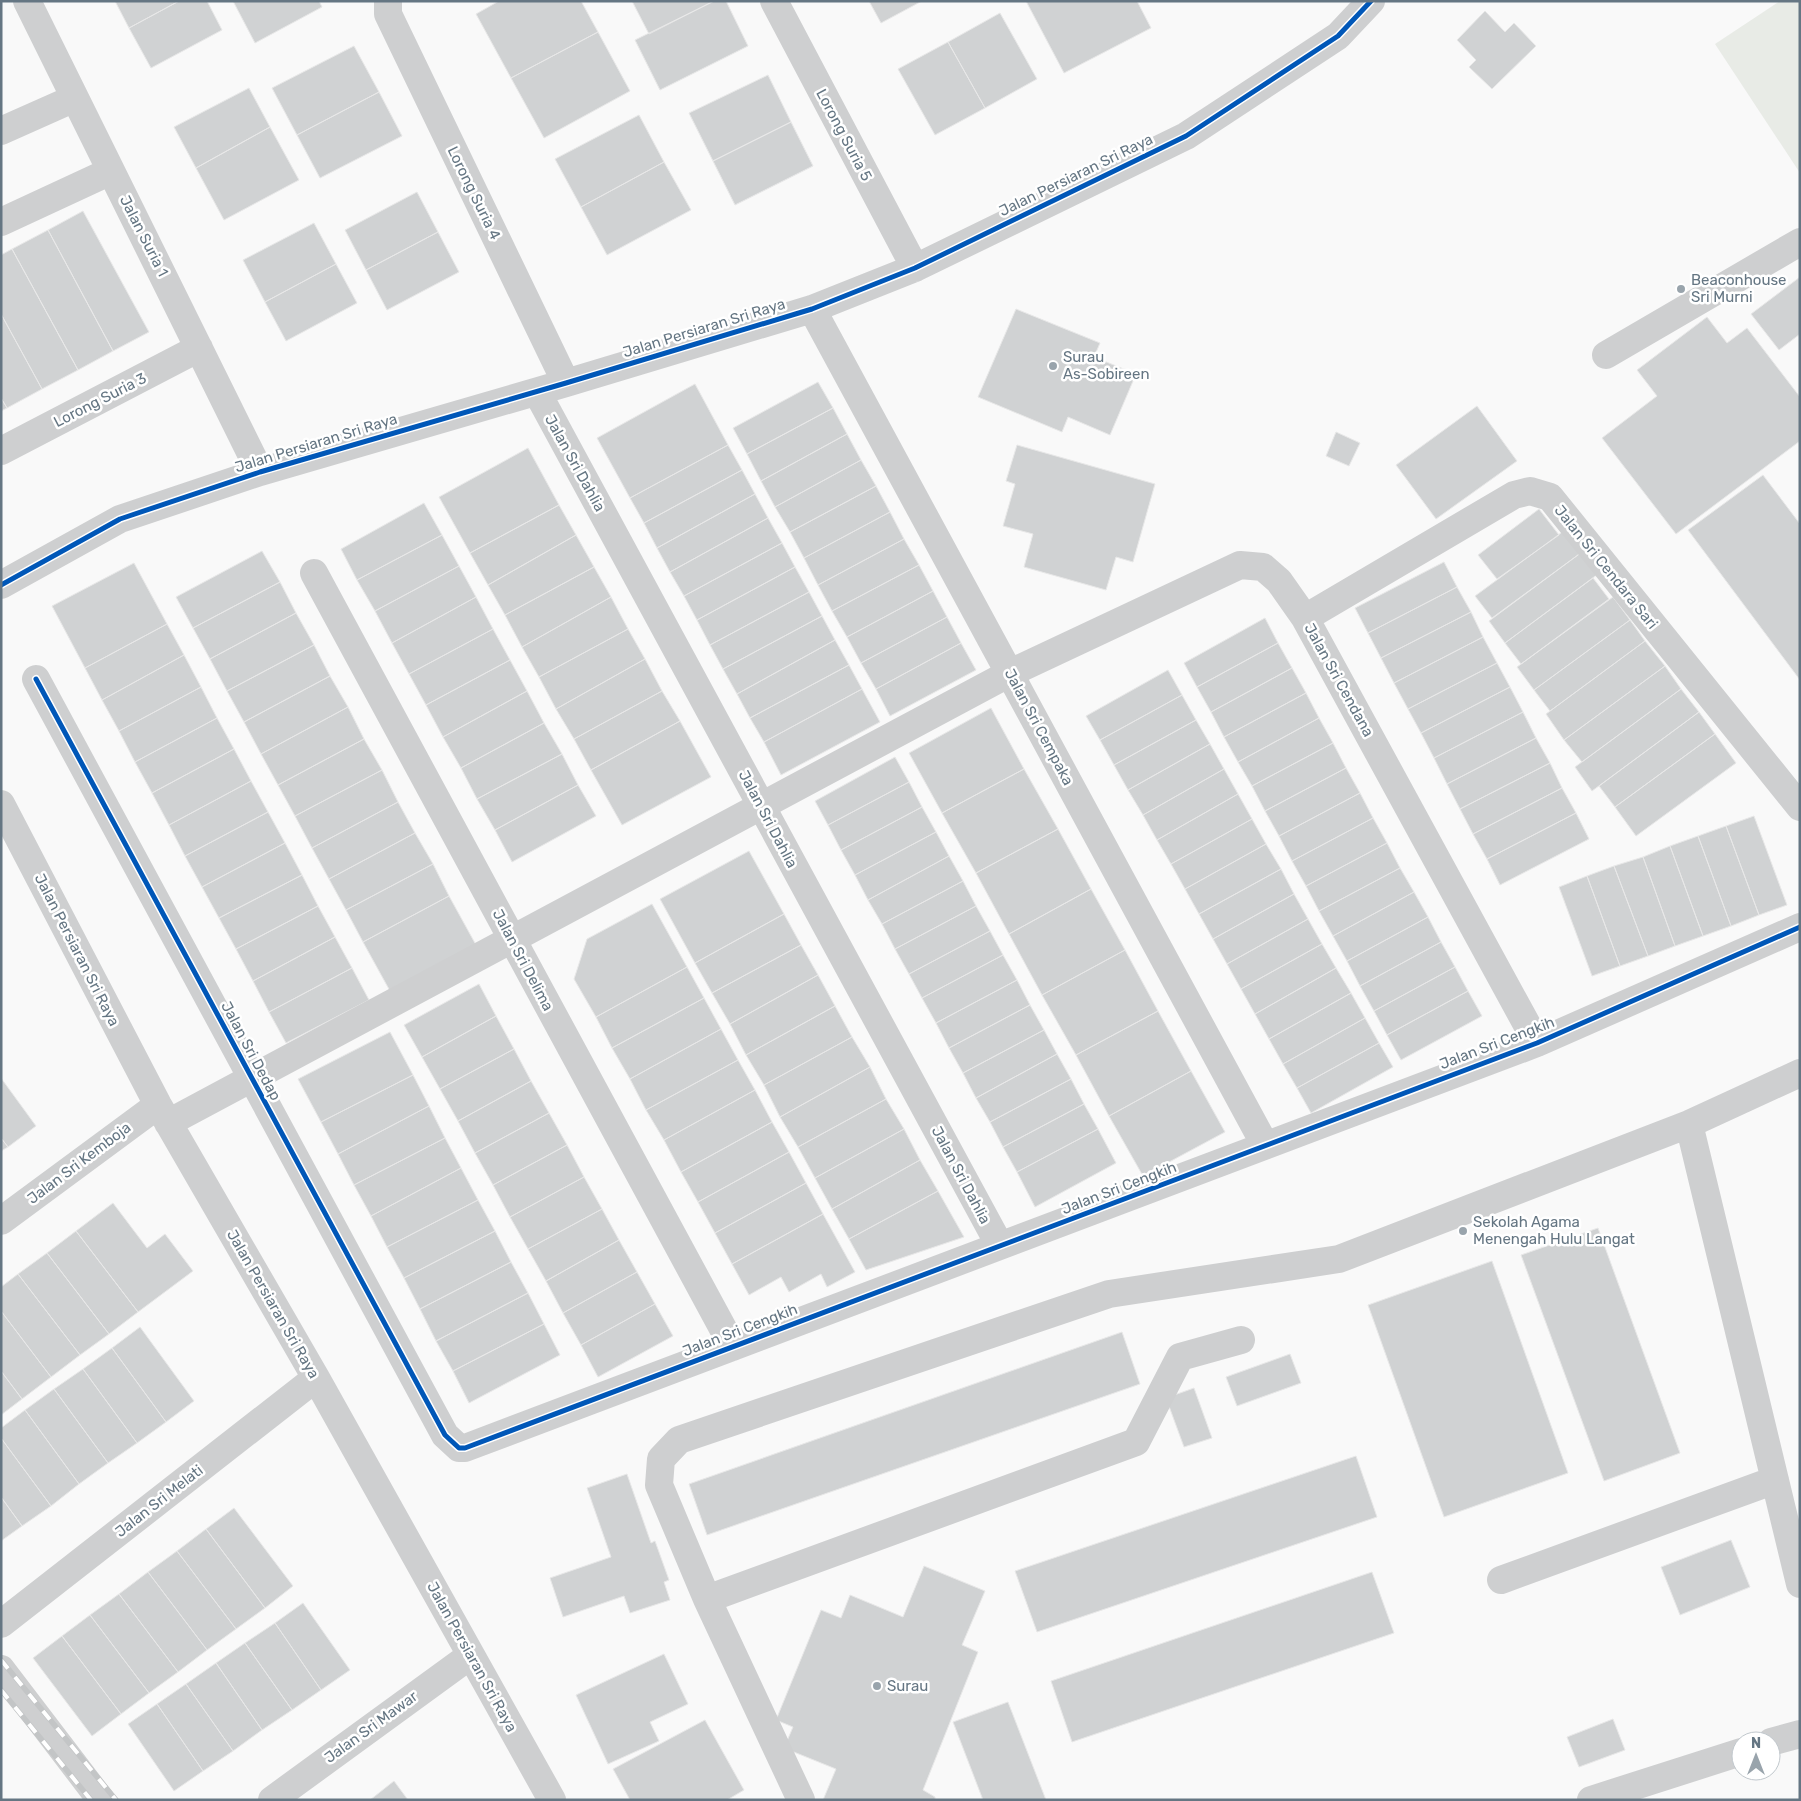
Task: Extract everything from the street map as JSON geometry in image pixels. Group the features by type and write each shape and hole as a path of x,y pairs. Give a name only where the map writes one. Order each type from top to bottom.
{"street":[{"name":"Jalan Suria 1","path":"27,1 260,472"},
{"name":"Lorong Suria 4","path":"388,1 388,14 566,383"},
{"name":"Lorong Suria 5","path":"774,1 915,268"},
{"name":"Jalan Persiaran Sri Raya","path":"1,585 120,519 260,472 812,309 915,268 1186,136 1338,36 1370,1"},
{"path":"1,131 75,98"},
{"path":"1,222 111,171"},
{"path":"1606,355 1800,242"},
{"name":"Jalan Sri Cempaka","path":"812,309 1265,1145"},
{"name":"Lorong Suria 3","path":"1,451 200,348"},
{"name":"Jalan Sri Dahlia","path":"536,392 1000,1246"},
{"name":"Jalan Sri Cendara Sari","path":"1305,618 1514,495 1530,491 1550,497 1800,807"},
{"name":"Jalan Sri Cendana","path":"512,939 1010,673 1240,566 1263,567 1279,581 1305,618 1537,1042"},
{"name":"Jalan Sri Delima","path":"314,573 733,1346"},
{"name":"Jalan Sri Dedap","path":"36,679 445,1435"},
{"name":"Jalan Persiaran Sri Raya","path":"1,804 163,1114 316,1378 552,1800"},
{"name":"Jalan Sri Cengkih","path":"445,1435 459,1448 465,1448 1537,1042 1800,927"},
{"name":"Jalan Sri Kemboja","path":"1,1221 163,1114 252,1078 512,939"},
{"path":"801,1800 707,1599 658,1485 661,1459 679,1440 1109,1294 1339,1259 1689,1124 1800,1073"},
{"path":"1689,1124 1800,1584"},
{"path":"707,1599 1136,1442 1180,1357 1241,1340"},
{"name":"Jalan Sri Melati","path":"1,1624 316,1378"},
{"path":"1501,1580 1775,1480"},
{"name":"Jalan Sri Mawar","path":"272,1800 471,1655"},
{"path":"1,1669 101,1800"},
{"path":"1781,1739 1800,1734"},
{"path":"1591,1800 1640,1792 1731,1756"}],"shaded area":[{"path":"1780,1 1800,1 1800,173 1715,44"}],"building":[{"path":"115,1 179,1 129,28"},
{"path":"179,1 207,1 222,30 151,68 129,28"},
{"path":"233,1 319,1 322,7 255,43"},
{"path":"499,1 581,1 598,32 511,78 476,14"},
{"path":"632,1 714,1 649,34"},
{"path":"714,1 726,1 748,46 660,90 635,40"},
{"path":"869,1 922,1 881,23"},
{"path":"1026,1 1137,1 1151,28 1064,73"},
{"path":"1485,11 1505,32 1514,23 1536,46 1492,89 1469,67 1476,60 1457,40"},
{"path":"1000,13 1037,79 985,108 948,42"},
{"path":"598,32 630,91 544,138 511,78"},
{"path":"948,42 985,108 935,135 898,69"},
{"path":"354,46 379,92 297,135 272,88"},
{"path":"768,75 791,122 713,161 689,113"},
{"path":"249,88 270,127 196,168 174,127"},
{"path":"379,92 402,136 320,178 297,135"},
{"path":"639,115 664,162 581,207 555,159"},
{"path":"791,122 813,166 735,205 713,161"},
{"path":"270,127 299,180 224,220 196,168"},
{"path":"664,162 691,210 607,255 581,207"},
{"path":"417,192 438,232 366,270 345,230"},
{"path":"83,211 149,332 113,351 48,230"},
{"path":"314,223 336,264 265,302 243,260"},
{"path":"48,230 113,351 78,370 12,249"},
{"path":"438,232 459,272 387,310 366,270"},
{"path":"12,249 78,370 42,389 1,314 1,255"},
{"path":"336,264 357,303 286,341 265,302"},
{"path":"1800,277 1800,334 1779,350 1751,314"},
{"name":"Surau As-Sobireen","path":"1016,309 1100,343 1094,357 1136,374 1110,435 1068,417 1062,432 978,397"},
{"path":"1,314 42,389 7,408 1,398"},
{"path":"1707,317 1727,343 1747,328 1800,397 1800,441 1676,534 1602,438 1657,396 1637,370"},
{"path":"818,382 833,408 747,454 733,428"},
{"path":"695,384 728,445 630,498 597,438"},
{"path":"1,398 7,408 1,411"},
{"path":"1477,406 1517,461 1436,519 1396,465"},
{"path":"833,408 847,434 761,481 747,454"},
{"path":"1336,432 1360,443 1349,466 1326,456"},
{"path":"847,434 861,460 775,507 761,481"},
{"path":"728,445 742,470 644,523 630,498"},
{"path":"1017,445 1155,484 1133,562 1116,557 1106,590 1024,567 1033,534 1003,526 1015,484 1006,481"},
{"path":"528,448 559,505 470,553 439,497"},
{"path":"861,460 876,486 790,532 775,507"},
{"path":"742,470 755,494 657,548 644,523"},
{"path":"1763,475 1800,524 1800,680 1688,530"},
{"path":"876,486 890,512 804,558 790,532"},
{"path":"755,494 768,518 670,572 657,548"},
{"path":"424,503 442,535 357,580 341,549"},
{"path":"559,505 576,535 488,585 470,553"},
{"path":"1539,509 1559,535 1497,579 1478,555"},
{"path":"890,512 904,539 818,585 804,558"},
{"path":"768,518 782,543 684,596 670,572"},
{"path":"1565,530 1582,552 1492,618 1475,596"},
{"path":"442,535 459,566 375,611 357,580"},
{"path":"576,535 594,567 505,615 488,585"},
{"path":"904,539 919,565 832,611 818,585"},
{"path":"782,543 795,567 697,620 684,596"},
{"path":"262,551 280,582 193,628 176,597"},
{"path":"1582,552 1598,574 1505,643 1489,621"},
{"path":"1444,562 1457,587 1368,633 1355,608"},
{"path":"134,563 167,624 85,668 52,606"},
{"path":"919,565 933,591 847,637 832,611"},
{"path":"459,566 476,597 392,643 375,611"},
{"path":"594,567 611,597 522,647 505,615"},
{"path":"795,567 809,592 710,645 697,620"},
{"path":"1593,578 1609,599 1521,664 1505,643"},
{"path":"280,582 296,613 210,659 193,628"},
{"path":"1457,587 1471,612 1381,658 1368,633"},
{"path":"933,591 947,617 861,663 847,637"},
{"path":"809,592 822,616 723,669 710,645"},
{"path":"476,597 493,629 409,674 392,643"},
{"path":"611,597 628,629 539,677 522,647"},
{"path":"1613,597 1630,620 1534,690 1517,667"},
{"path":"1471,612 1483,637 1394,683 1381,658"},
{"path":"296,613 314,645 227,691 210,659"},
{"path":"822,616 835,640 737,694 723,669"},
{"path":"947,617 961,643 876,689 861,663"},
{"path":"1265,618 1278,643 1197,687 1184,663"},
{"path":"1630,620 1645,641 1550,711 1534,690"},
{"path":"167,624 184,655 102,700 85,668"},
{"path":"493,629 510,660 426,705 409,674"},
{"path":"628,629 645,659 556,709 539,677"},
{"path":"1483,637 1497,663 1408,709 1394,683"},
{"path":"835,640 849,665 750,718 737,694"},
{"path":"1645,641 1665,666 1564,740 1546,714"},
{"path":"961,643 976,670 890,716 876,689"},
{"path":"1278,643 1292,668 1211,712 1197,687"},
{"path":"314,645 330,676 244,722 227,691"},
{"path":"184,655 201,687 119,731 102,700"},
{"path":"645,659 662,691 574,739 556,709"},
{"path":"510,660 527,691 443,737 426,705"},
{"path":"1497,663 1510,687 1421,733 1408,709"},
{"path":"849,665 862,689 764,742 750,718"},
{"path":"1665,666 1681,689 1582,762 1564,740"},
{"path":"1292,668 1306,693 1224,737 1211,712"},
{"path":"1168,670 1182,695 1100,740 1086,716"},
{"path":"330,676 348,707 261,754 244,722"},
{"path":"201,687 217,718 135,762 119,731"},
{"path":"1510,687 1523,712 1434,758 1421,733"},
{"path":"862,689 880,722 781,775 764,742"},
{"path":"1681,689 1699,712 1592,791 1575,767"},
{"path":"527,691 544,723 461,768 443,737"},
{"path":"662,691 680,721 591,770 574,739"},
{"path":"1306,693 1319,718 1238,762 1224,737"},
{"path":"1182,695 1196,720 1114,765 1100,740"},
{"path":"348,707 364,739 278,785 261,754"},
{"path":"991,708 1024,769 942,813 909,753"},
{"path":"1523,712 1536,738 1447,784 1434,758"},
{"path":"1699,712 1715,734 1615,807 1599,786"},
{"path":"217,718 234,749 152,793 135,762"},
{"path":"1319,718 1333,743 1252,786 1238,762"},
{"path":"1196,720 1210,744 1128,790 1114,765"},
{"path":"680,721 711,777 622,825 591,770"},
{"path":"544,723 562,754 477,799 461,768"},
{"path":"1715,734 1736,763 1636,836 1615,807"},
{"path":"1536,738 1550,763 1460,809 1447,784"},
{"path":"364,739 382,770 295,816 278,785"},
{"path":"1333,743 1346,768 1265,811 1252,786"},
{"path":"1210,744 1224,769 1143,815 1128,790"},
{"path":"234,749 251,781 169,825 152,793"},
{"path":"562,754 578,785 495,830 477,799"},
{"path":"895,757 909,782 828,825 815,801"},
{"path":"1550,763 1562,788 1473,834 1460,809"},
{"path":"1346,768 1360,793 1279,836 1265,811"},
{"path":"1024,769 1058,829 976,873 942,813"},
{"path":"1224,769 1238,794 1157,840 1143,815"},
{"path":"382,770 398,802 312,848 295,816"},
{"path":"251,781 268,812 185,856 169,825"},
{"path":"909,782 922,807 841,850 828,825"},
{"path":"578,785 596,816 512,862 495,830"},
{"path":"1562,788 1576,813 1487,859 1473,834"},
{"path":"1360,793 1373,818 1292,861 1279,836"},
{"path":"1238,794 1252,819 1171,864 1157,840"},
{"path":"398,802 415,833 329,879 312,848"},
{"path":"922,807 936,832 855,875 841,850"},
{"path":"268,812 285,843 202,887 185,856"},
{"path":"1576,813 1589,839 1500,885 1487,859"},
{"path":"1754,816 1787,905 1759,915 1726,826"},
{"path":"1373,818 1387,843 1306,886 1292,861"},
{"path":"1252,819 1266,844 1185,889 1171,864"},
{"path":"1726,826 1759,915 1731,926 1698,836"},
{"path":"1058,829 1091,889 1009,934 976,873"},
{"path":"936,832 949,856 868,900 855,875"},
{"path":"415,833 433,864 346,910 329,879"},
{"path":"1698,836 1731,926 1703,936 1670,846"},
{"path":"285,843 302,875 219,918 202,887"},
{"path":"1387,843 1400,868 1319,911 1306,886"},
{"path":"1266,844 1281,869 1199,914 1185,889"},
{"path":"1670,846 1703,936 1675,946 1643,857"},
{"path":"749,851 784,914 695,963 660,899"},
{"path":"949,856 963,881 882,924 868,900"},
{"path":"1643,857 1675,946 1648,956 1614,866"},
{"path":"433,864 449,896 363,942 346,910"},
{"path":"1614,866 1648,956 1620,966 1587,876"},
{"path":"1400,868 1414,892 1333,936 1319,911"},
{"path":"1281,869 1294,894 1213,939 1199,914"},
{"path":"302,875 318,906 236,949 219,918"},
{"path":"1587,876 1620,966 1592,976 1559,887"},
{"path":"963,881 976,906 895,949 882,924"},
{"path":"1091,889 1125,950 1042,995 1009,934"},
{"path":"1414,892 1428,917 1347,961 1333,936"},
{"path":"1294,894 1308,919 1227,964 1213,939"},
{"path":"449,896 476,945 390,991 363,942"},
{"path":"652,904 687,967 596,1017 574,979 587,939"},
{"path":"318,906 335,937 253,981 236,949"},
{"path":"976,906 990,931 909,974 895,949"},
{"path":"784,914 801,945 712,993 695,963"},
{"path":"1428,917 1441,942 1360,986 1347,961"},
{"path":"1308,919 1322,944 1241,989 1227,964"},
{"path":"990,931 1003,955 922,998 909,974"},
{"path":"335,937 352,968 269,1012 253,981"},
{"path":"1441,942 1455,967 1374,1011 1360,986"},
{"path":"1322,944 1336,968 1255,1014 1241,989"},
{"path":"801,945 818,975 730,1024 712,993"},
{"path":"1125,950 1158,1011 1076,1055 1042,995"},
{"path":"1003,955 1017,980 936,1023 922,998"},
{"path":"687,967 704,998 612,1048 596,1017"},
{"path":"1455,967 1468,991 1387,1035 1374,1011"},
{"path":"352,968 369,1000 286,1043 269,1012"},
{"path":"1336,968 1351,993 1269,1039 1255,1014"},
{"path":"818,975 835,1006 746,1055 730,1024"},
{"path":"1017,980 1030,1005 949,1048 936,1023"},
{"path":"479,984 496,1016 422,1057 404,1025"},
{"path":"1468,991 1482,1016 1401,1060 1387,1035"},
{"path":"1351,993 1365,1018 1283,1064 1269,1039"},
{"path":"704,998 721,1029 630,1079 612,1048"},
{"path":"1030,1005 1044,1030 963,1073 949,1048"},
{"path":"835,1006 852,1037 764,1085 746,1055"},
{"path":"1158,1011 1191,1071 1109,1116 1076,1055"},
{"path":"496,1016 514,1049 440,1089 422,1057"},
{"path":"1365,1018 1379,1043 1297,1088 1283,1064"},
{"path":"721,1029 738,1060 646,1110 630,1079"},
{"path":"1044,1030 1057,1054 976,1098 963,1073"},
{"path":"390,1032 413,1075 321,1122 298,1079"},
{"path":"852,1037 870,1067 780,1117 764,1085"},
{"path":"1379,1043 1393,1067 1311,1113 1297,1088"},
{"path":"514,1049 531,1081 458,1121 440,1089"},
{"path":"1057,1054 1071,1079 990,1122 976,1098"},
{"path":"738,1060 755,1090 664,1140 646,1110"},
{"path":"870,1067 886,1099 798,1147 780,1117"},
{"path":"1191,1071 1225,1132 1143,1176 1109,1116"},
{"path":"413,1075 429,1106 338,1154 321,1122"},
{"path":"1,1078 36,1126 8,1147 1,1138"},
{"path":"1071,1079 1084,1104 1003,1147 990,1122"},
{"path":"531,1081 549,1113 475,1153 458,1121"},
{"path":"755,1090 772,1122 681,1172 664,1140"},
{"path":"886,1099 904,1129 815,1178 798,1147"},
{"path":"1084,1104 1098,1129 1017,1172 1003,1147"},
{"path":"429,1106 445,1138 354,1185 338,1154"},
{"path":"549,1113 567,1145 493,1185 475,1153"},
{"path":"772,1122 789,1152 698,1202 681,1172"},
{"path":"904,1129 920,1160 832,1209 815,1178"},
{"path":"1098,1129 1116,1163 1035,1207 1017,1172"},
{"path":"1,1138 8,1147 1,1151"},
{"path":"445,1138 461,1168 371,1216 354,1185"},
{"path":"567,1145 584,1177 510,1217 493,1185"},
{"path":"789,1152 806,1183 715,1233 698,1202"},
{"path":"920,1160 938,1191 849,1239 832,1209"},
{"path":"461,1168 478,1200 387,1247 371,1216"},
{"path":"584,1177 602,1209 528,1249 510,1217"},
{"path":"806,1183 823,1214 732,1264 715,1233"},
{"path":"938,1191 964,1237 866,1270 849,1239"},
{"path":"478,1200 495,1231 404,1278 387,1247"},
{"path":"113,1203 147,1248 165,1234 193,1271 138,1312 76,1231"},
{"path":"602,1209 619,1240 546,1281 528,1249"},
{"path":"823,1214 855,1272 827,1287 821,1274 789,1292 781,1277 749,1295 732,1264"},
{"path":"1598,1228 1680,1453 1604,1481 1521,1255"},
{"path":"76,1231 138,1312 109,1334 47,1253"},
{"path":"495,1231 511,1262 420,1309 404,1278"},
{"path":"619,1240 637,1272 563,1313 546,1281"},
{"path":"47,1253 109,1334 80,1355 18,1274"},
{"path":"1492,1261 1568,1473 1444,1517 1368,1305"},
{"path":"511,1262 528,1293 436,1341 420,1309"},
{"path":"637,1272 655,1304 581,1345 563,1313"},
{"path":"18,1274 80,1355 51,1377 1,1311 1,1287"},
{"path":"528,1293 544,1324 453,1371 436,1341"},
{"path":"655,1304 673,1336 598,1377 581,1345"},
{"path":"1,1311 51,1377 22,1399 1,1371"},
{"path":"544,1324 560,1355 469,1403 453,1371"},
{"path":"140,1327 194,1401 166,1422 112,1348"},
{"path":"1122,1332 1140,1384 707,1535 689,1484"},
{"path":"112,1348 166,1422 137,1443 83,1369"},
{"path":"1290,1354 1301,1383 1237,1406 1226,1377"},
{"path":"83,1369 137,1443 108,1463 54,1389"},
{"path":"1,1371 22,1399 1,1415"},
{"path":"1194,1388 1212,1438 1184,1447 1166,1398"},
{"path":"54,1389 108,1463 79,1484 25,1410"},
{"path":"25,1410 79,1484 51,1506 1,1438 1,1428"},
{"path":"1,1438 51,1506 22,1526 1,1497"},
{"path":"1356,1456 1377,1517 1037,1632 1015,1571"},
{"path":"627,1474 651,1543 655,1541 669,1580 664,1582 670,1600 630,1613 624,1596 563,1617 550,1578 611,1557 587,1488"},
{"path":"1,1497 22,1526 1,1541"},
{"path":"234,1508 293,1586 265,1608 206,1529"},
{"path":"206,1529 265,1608 236,1629 177,1551"},
{"path":"1731,1540 1750,1587 1680,1615 1661,1567"},
{"path":"177,1551 236,1629 207,1650 148,1572"},
{"name":"Surau","path":"924,1566 985,1591 962,1645 978,1652 923,1790 935,1797 935,1800 823,1800 836,1769 784,1748 793,1727 776,1720 821,1610 841,1618 850,1595 903,1617"},
{"path":"148,1572 207,1650 178,1672 119,1594"},
{"path":"1372,1572 1394,1633 1072,1742 1051,1681"},
{"path":"119,1594 178,1672 149,1693 90,1615"},
{"path":"303,1603 350,1670 321,1690 275,1623"},
{"path":"90,1615 149,1693 121,1714 62,1636"},
{"path":"275,1623 321,1690 292,1710 245,1643"},
{"path":"62,1636 121,1714 92,1736 33,1658"},
{"path":"245,1643 292,1710 262,1730 216,1663"},
{"path":"664,1654 688,1704 650,1722 659,1741 608,1764 576,1695"},
{"path":"216,1663 262,1730 233,1751 186,1684"},
{"path":"186,1684 233,1751 203,1771 157,1704"},
{"path":"1008,1702 1046,1800 983,1800 953,1722"},
{"path":"157,1704 203,1771 174,1791 128,1724"},
{"path":"1613,1719 1625,1750 1579,1767 1567,1737"},
{"path":"705,1720 744,1790 727,1800 630,1800 613,1769"},
{"path":"394,1781 408,1800 370,1800"}],"railway":[{"path":"1,1660 116,1800"},
{"path":"1,1690 91,1800"}],"cycle path":[{"path":"1,585 120,519 260,472 812,309 915,268 1186,136 1338,36 1371,1"},
{"path":"36,679 445,1435 459,1448 465,1448 1537,1043 1800,927"}],"place":[{"name":"Beaconhouse Sri Murni","path":"1681,289"},
{"name":"Surau As-Sobireen","path":"1053,366"},
{"name":"Sekolah Agama Menengah Hulu Langat","path":"1463,1231"},
{"name":"Surau","path":"877,1686"}]}
